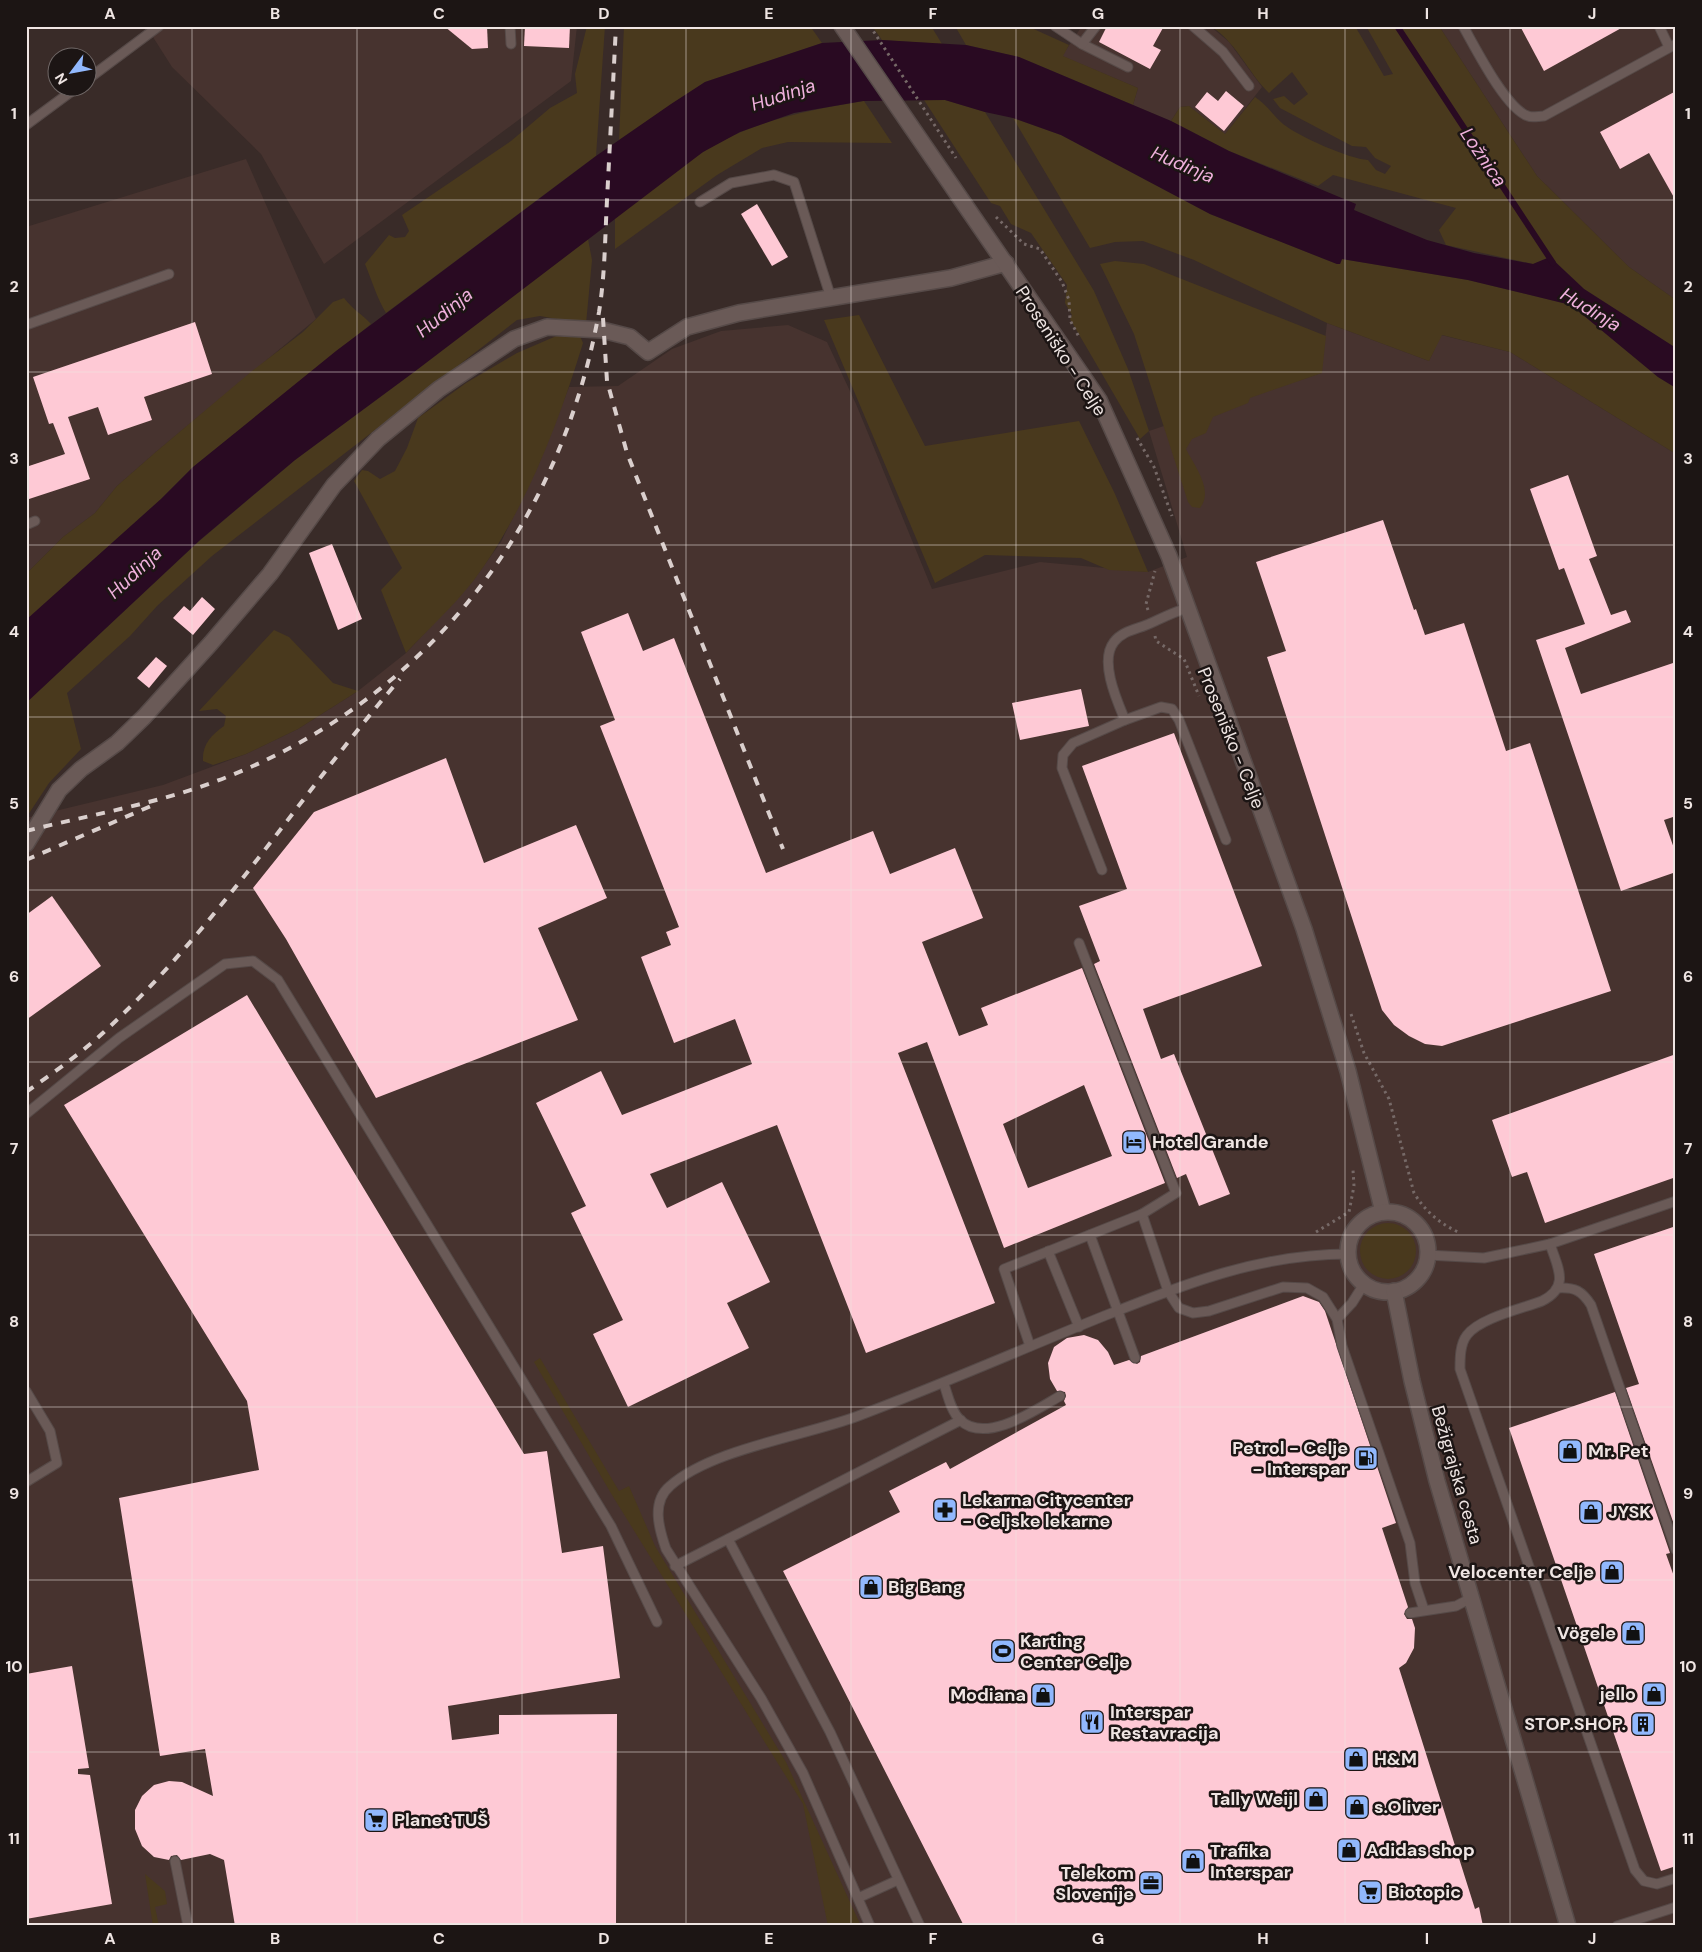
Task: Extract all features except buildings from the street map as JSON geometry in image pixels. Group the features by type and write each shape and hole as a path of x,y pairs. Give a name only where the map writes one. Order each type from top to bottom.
{"street":[{"path":"842,26 1099,400 1169,556 1304,929 1348,1071 1383,1212"},
{"path":"26,844 59,790 81,769 117,743 178,680 270,574 334,485 378,439 439,389 514,339 547,327 602,330 630,337 648,352 687,327 739,314 951,278 1006,263"},
{"path":"1383,1212 1400,1215 1415,1223 1424,1238 1427,1255 1424,1268 1417,1279 1407,1287 1394,1291 1378,1290 1364,1284 1356,1276 1348,1254 1352,1234 1357,1226 1365,1219 1383,1212"},
{"name":"Bežigrajska cesta","path":"1394,1291 1412,1381 1435,1472 1568,1926"}],"lane":[{"path":"98,72 159,26"},
{"path":"510,26 511,44"},
{"path":"1055,26 1082,44 1128,67"},
{"path":"1082,44 1096,26"},
{"path":"1193,26 1223,52 1249,86"},
{"path":"1463,26 1502,92 1516,108 1528,116 1544,116 1672,46 1658,26"},
{"path":"26,125 62,98"},
{"path":"700,202 731,183 774,175 794,182 831,298"},
{"path":"26,325 170,274"},
{"path":"1125,720 1114,694 1108,662 1113,643 1129,630 1151,623 1164,615 1187,608"},
{"path":"1102,870 1062,768 1063,755 1073,743 1125,720 1161,707 1172,709 1179,720 1226,840"},
{"path":"1030,1346 1004,1269 1142,1214 1176,1194 1079,943"},
{"path":"26,1114 119,1038 225,964 253,961 278,980 611,1526 657,1622"},
{"path":"1427,1255 1484,1258 1550,1244 1676,1201"},
{"path":"1142,1214 1168,1290 1179,1308 1193,1313 1209,1311 1283,1287 1307,1288 1323,1297 1338,1319 1342,1346 1410,1543 1416,1583 1424,1610"},
{"path":"1090,1235 1136,1358"},
{"path":"1550,1244 1561,1275 1558,1288 1550,1297 1542,1302 1480,1324 1466,1336 1460,1352 1460,1369 1635,1870 1644,1882 1657,1884 1676,1878"},
{"path":"1048,1251 1079,1327"},
{"path":"870,1926 803,1773 762,1698 675,1566 666,1549 658,1524 659,1505 668,1487 687,1473 720,1458 855,1417 944,1384 1030,1346 1168,1290 1246,1265 1317,1254 1348,1254"},
{"path":"1338,1319 1352,1303 1364,1284"},
{"path":"1558,1288 1572,1287 1584,1293 1591,1305 1676,1550"},
{"path":"944,1384 951,1405 961,1420 973,1426 990,1428 1012,1423 1060,1396"},
{"path":"26,1391 50,1431 57,1463 26,1482"},
{"path":"675,1566 961,1420"},
{"path":"728,1538 830,1732 920,1926"},
{"path":"1410,1613 1456,1606 1473,1597"},
{"path":"175,1861 188,1926"},
{"path":"858,1898 898,1880"},
{"path":"1617,1926 1676,1907"}],"path":[{"path":"870,26 937,127"},
{"name":"Proseniško - Celje","path":"1152,563 1155,572 1146,604 1156,641 1184,659 1203,705"},
{"path":"1316,1232 1348,1212 1354,1186 1353,1164"}],"shaded area":[{"path":"146,26 577,26 571,81 324,264 261,154 172,67"},
{"path":"587,26 605,26 596,156 386,313 365,264 389,235 395,238 405,237 409,231 402,215 511,141 550,108 577,93 575,74"},
{"path":"624,26 810,26 822,43 705,82 619,140"},
{"path":"872,26 931,26 942,44 882,40"},
{"path":"955,26 1027,26 1069,45 1063,56 1138,88 1133,105 1019,57 966,45"},
{"path":"1082,26 1210,26 1229,42 1262,87 1225,134 1189,106 1180,107 1171,121 1133,105 1138,88 1062,56"},
{"path":"1210,26 1355,26 1384,76 1393,74 1366,26 1439,26 1537,176 1629,267 1676,300 1676,348 1584,289 1550,257 1533,264 1446,245 1439,230 1456,208 1333,175 1318,186 1229,151 1171,121 1180,107 1189,106 1225,134 1255,97 1283,124 1300,135 1349,156 1368,160 1376,170 1385,174 1391,166 1375,158 1366,147 1352,146 1280,108 1273,99 1284,96 1294,105 1308,94 1292,72 1269,93 1235,49 1219,32"},
{"path":"1439,26 1676,26 1676,300 1629,267 1537,176"},
{"path":"924,100 945,100 985,112 1094,291 1128,369 1149,431 1140,439 1070,319 1072,315 1065,303 1067,285 1031,233 1011,224 1000,206 991,203"},
{"path":"864,101 892,143 788,142 762,148 717,175 615,249 615,218 708,149 741,132 771,121 817,109"},
{"path":"1013,118 1061,135 1210,214 1337,264 1340,264 1342,259 1468,280 1571,305 1658,377 1676,388 1676,454 1510,352 1442,335 1429,361 1327,323 1194,260 1143,241 1115,242 1090,248"},
{"path":"246,159 316,319 117,486 95,513 63,537 26,574 26,227"},
{"path":"588,239 592,260 586,324 540,316 517,320 212,556 157,606 130,636 67,693 81,749 49,783 26,818 26,703 197,543 295,460"},
{"path":"1115,261 1144,264 1326,336 1322,373 1250,398 1248,403 1213,417 1206,433 1192,439 1186,449 1202,478 1204,486 1204,501 1200,508 1192,507 1188,502 1134,334 1100,264"},
{"path":"344,298 371,324 193,467 161,499 26,620 26,574 63,537 95,513 117,486 157,451 252,371 303,332 333,302"},
{"path":"859,315 925,446 1079,421 1115,494 1148,572 1109,570 1081,558 985,555 935,583 824,320"},
{"path":"1327,323 1429,361 1441,335 1510,352 1676,454 1676,1926 26,1926 26,818 163,785 246,754 298,729 358,691 406,653 472,582 501,542 540,461 569,387 618,386 672,349 721,331 788,325 827,342 856,404 932,589 1040,562 1148,572 1187,557 1149,431 1321,373"},
{"path":"561,334 580,336 583,343 563,405 524,496 509,525 474,580 406,653 381,590 402,568 354,481 362,470 368,471 380,479 395,471 407,448 418,418 466,383 517,353"},
{"path":"274,630 289,637 333,683 358,691 298,729 246,754 213,765 203,761 206,745 211,737 224,726 226,716 217,709 199,711"},
{"path":"1383,1223 1393,1223 1408,1231 1414,1240 1416,1251 1414,1262 1408,1271 1393,1279 1383,1279 1372,1274 1365,1267 1360,1256 1360,1246 1365,1235 1372,1228"},
{"path":"540,1358 619,1491 629,1486 655,1546 786,1762 861,1926 828,1926 803,1804 612,1495 534,1362"},
{"path":"145,1874 165,1891 167,1904 155,1907 159,1926 153,1926"}],"water":[{"name":"Hudinja","path":"882,40 966,45 1019,57 1171,121 1229,151 1356,204 1354,210 1427,240 1474,253 1533,264 1550,257 1584,289 1676,348 1676,388 1658,377 1571,305 1468,280 1342,259 1340,264 1337,264 1210,214 1061,135 1013,118 945,100 863,101 794,113 740,132 703,152 295,460 200,540 26,703 26,620 161,499 193,467 336,351 596,156 705,82 822,43"}],"waterway":[{"name":"Ložnica","path":"1397,26 1553,263"}],"railway":[{"path":"26,831 178,794 227,777 299,743 365,700 423,651 474,594 518,531 553,463 580,390 599,312 602,284 616,26"},
{"path":"603,318 607,381 627,453 783,849"},
{"path":"26,1092 76,1056 104,1032 145,992 184,949 400,679"},
{"path":"26,860 151,806"}],"place":[{"name":"Hotel Grande","path":"1134,1142"},
{"name":"Mr. Pet","path":"1570,1451"},
{"name":"Petrol - Celje - Interspar","path":"1366,1458"},
{"name":"Lekarna Citycenter - Celjske lekarne","path":"945,1510"},
{"name":"JYSK","path":"1591,1512"},
{"name":"Velocenter Celje","path":"1612,1572"},
{"name":"Big Bang","path":"871,1587"},
{"name":"Vögele","path":"1633,1633"},
{"name":"Karting Center Celje","path":"1003,1651"},
{"name":"jello","path":"1654,1694"},
{"name":"Modiana","path":"1043,1695"},
{"name":"Interspar Restavracija","path":"1092,1722"},
{"name":"STOP.SHOP.","path":"1643,1724"},
{"name":"H&M","path":"1356,1759"},
{"name":"Tally Weijl","path":"1316,1799"},
{"name":"s.Oliver","path":"1357,1807"},
{"name":"Planet TUŠ","path":"376,1820"},
{"name":"Adidas shop","path":"1349,1850"},
{"name":"Trafika Interspar","path":"1193,1861"},
{"name":"Telekom Slovenije","path":"1151,1883"},
{"name":"Biotopic","path":"1370,1892"}]}
